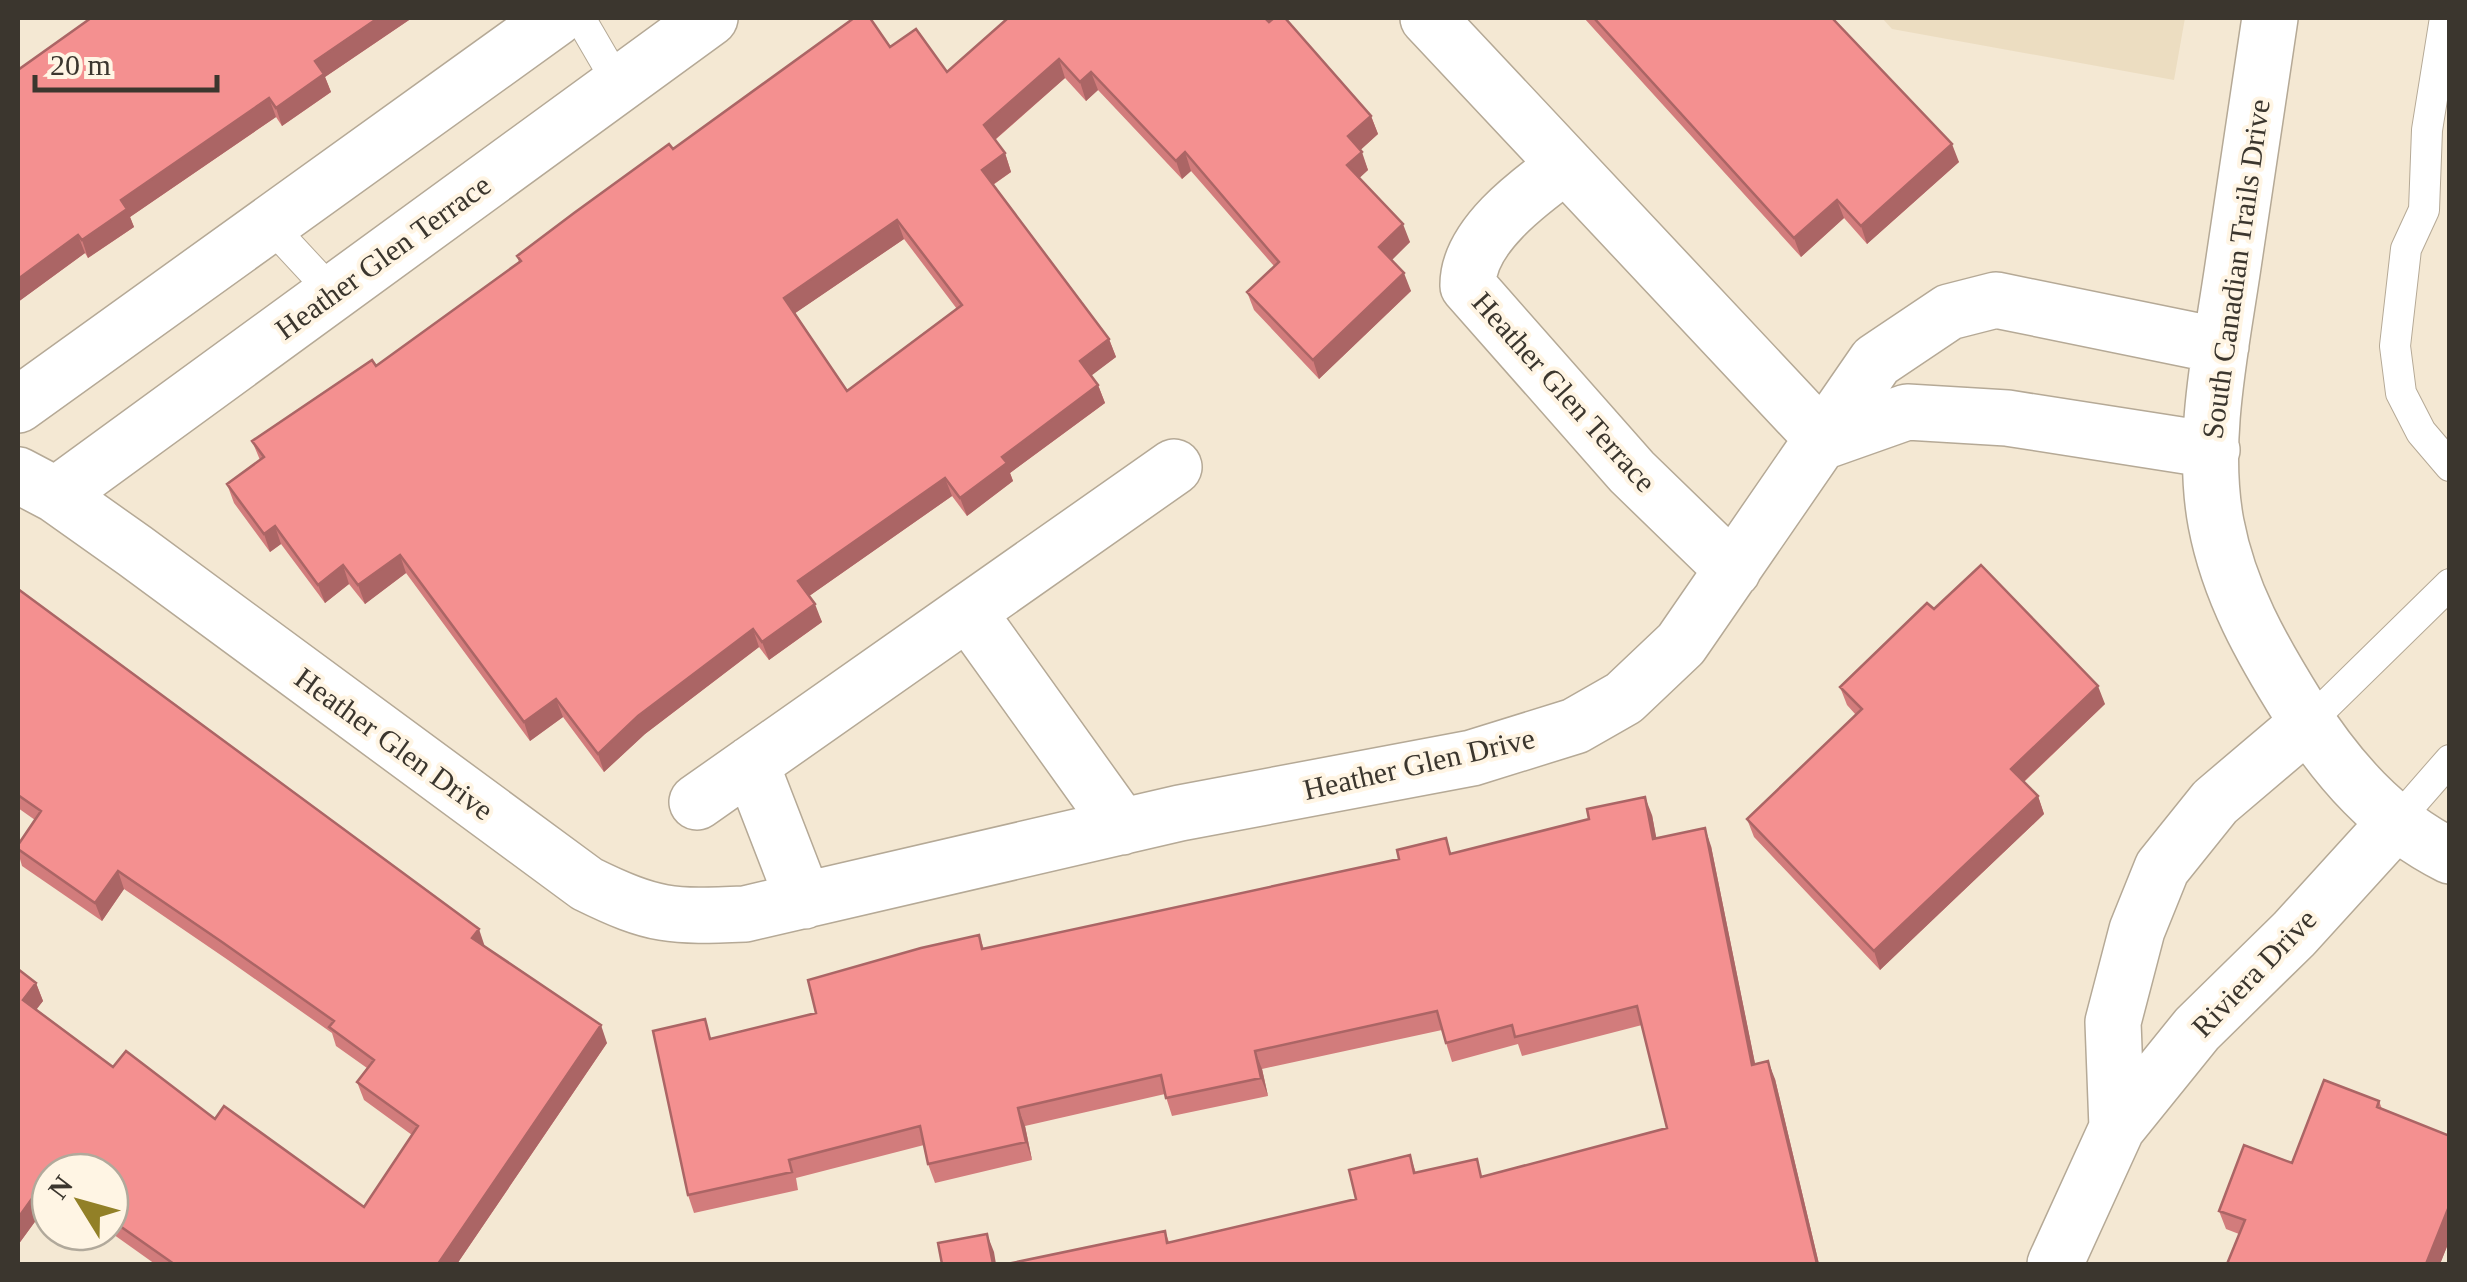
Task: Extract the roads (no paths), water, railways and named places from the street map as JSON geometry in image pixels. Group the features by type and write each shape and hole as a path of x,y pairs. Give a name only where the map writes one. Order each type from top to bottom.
{"street":[{"path":"18,405 267,222 556,18"},
{"name":"Heather Glen Terrace","path":"37,485 333,293 710,18"},
{"path":"1428,18 1825,441 1907,412 2008,418 2212,450"},
{"name":"South Canadian Trails Drive","path":"2270,18 2221,346 2212,450 2216,522 2254,638 2308,723 2352,782 2396,823 2450,856"},
{"name":"Heather Glen Terrace","path":"1566,164 1541,183 1480,244 1468,265 1468,286 1632,472 1732,570"},
{"name":"Heather Glen Drive","path":"37,485 586,884 636,908 673,917 745,914 1122,827 1472,758 1574,726 1624,698 1681,644 1825,441 1876,361 1949,312 1996,300 2221,346"},
{"path":"697,802 1174,468"},
{"path":"968,612 1122,827"},
{"name":"Riviera Drive","path":"2117,1128 2113,1022 2137,930 2162,868 2215,802 2308,723"},
{"path":"751,764 804,901"},
{"name":"Riviera Drive","path":"2055,1264 2117,1128 2197,1029 2294,934 2396,823"}],"lane":[{"path":"580,18 619,85"},
{"path":"2445,18 2427,130 2436,204 2406,249 2395,346 2402,393 2421,432 2450,466"},
{"path":"267,222 333,293"},
{"path":"2308,723 2450,584"},
{"path":"2396,823 2450,760"}]}
